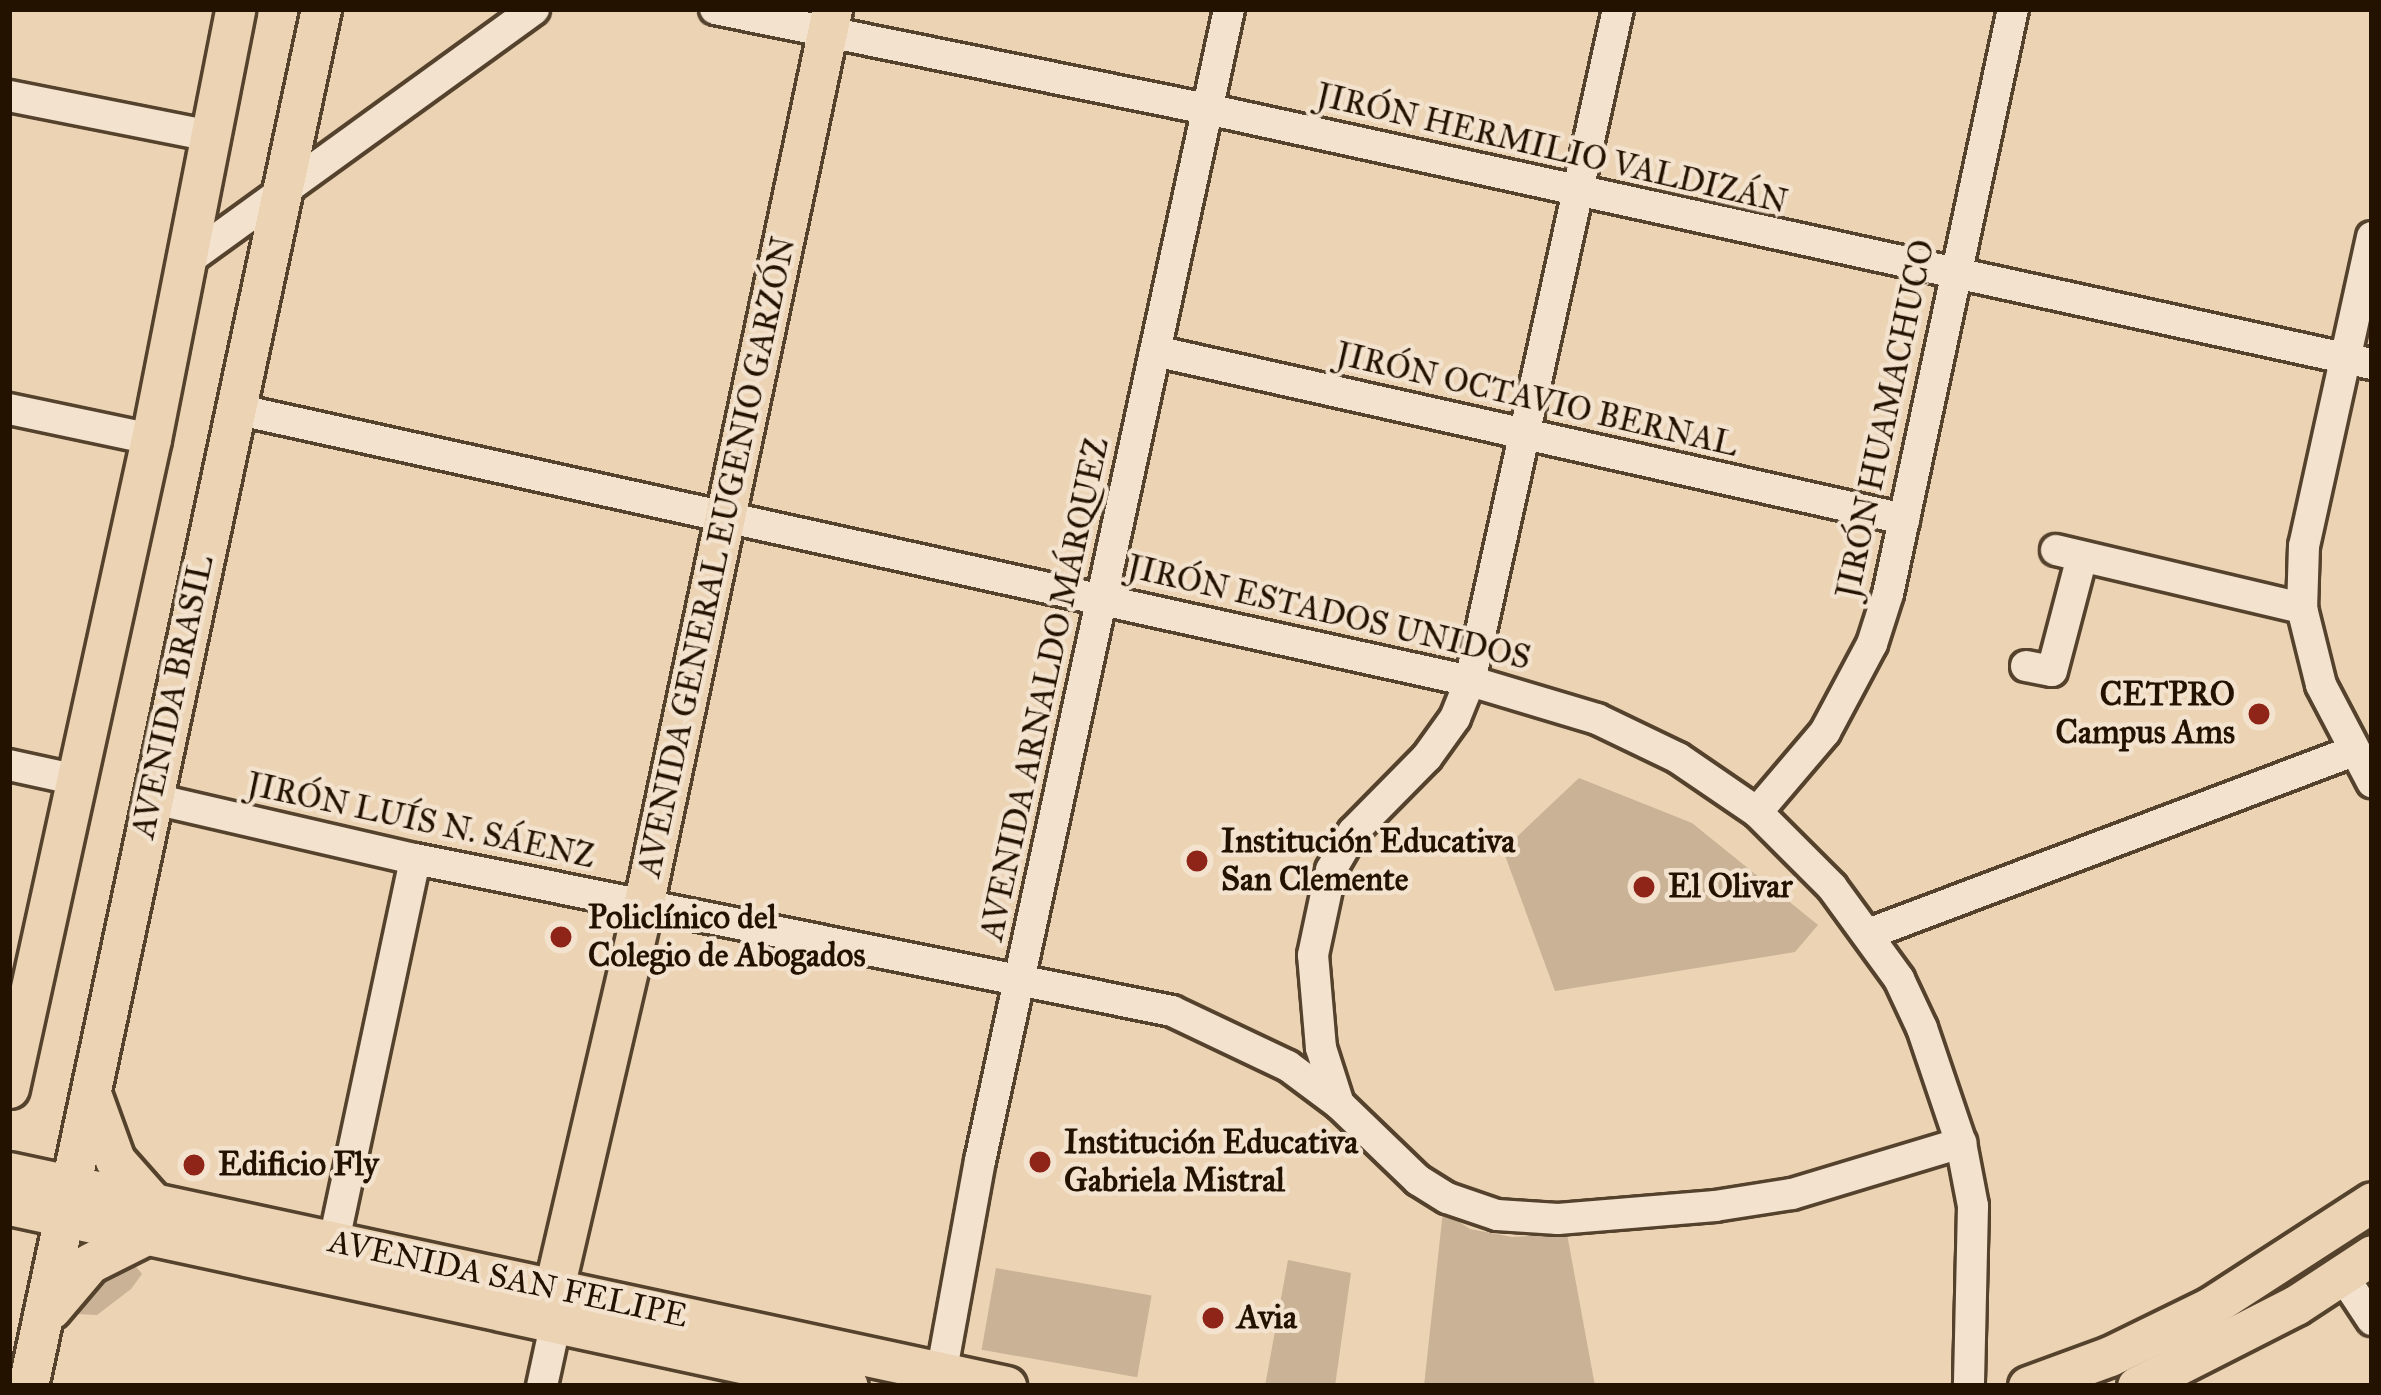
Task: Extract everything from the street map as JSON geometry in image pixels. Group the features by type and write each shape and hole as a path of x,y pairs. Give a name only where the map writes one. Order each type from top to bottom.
{"main road":[{"path":"9,1088 151,439 236,9"},
{"name":"AVENIDA BRASIL","path":"28,1386 321,9"},
{"name":"AVENIDA GENERAL EUGENIO GARZÓN","path":"555,1305 830,21"},
{"path":"41,1330 82,1270 150,1219 110,1150 91,1085"},
{"name":"AVENIDA SAN FELIPE","path":"9,1172 69,1202"},
{"name":"AVENIDA SAN FELIPE","path":"9,1204 69,1202 555,1305 940,1380 1006,1386"},
{"path":"2028,1386 2110,1356 2210,1307 2372,1202"},
{"name":"AVENIDA SAN FELIPE","path":"150,1219 334,1241 555,1305 736,1373 848,1386"},
{"path":"2137,1386 2241,1335 2357,1265"}],"street":[{"path":"185,262 534,9"},
{"name":"JIRÓN HERMILIO VALDIZÁN","path":"715,9 830,21 1952,275 2358,361"},
{"name":"AVENIDA ARNALDO MÁRQUEZ","path":"940,1380 1018,983 1229,9"},
{"path":"1339,1104 1322,1048 1313,972 1331,870 1353,832 1427,757 1455,718 1470,681 1618,9"},
{"name":"JIRÓN HUAMACHUCO","path":"1757,812 1825,732 1851,689 1888,594 1952,275 2013,9"},
{"path":"9,96 211,136"},
{"path":"2372,237 2358,361 2304,546 2302,608 2312,661 2351,752 2372,782"},
{"name":"JIRÓN OCTAVIO BERNAL","path":"1155,351 1904,519"},
{"path":"9,409 151,439"},
{"name":"JIRÓN ESTADOS UNIDOS","path":"236,409 1102,596 1470,681 1546,702 1637,737 1718,782 1757,812 1832,887 1868,934 1922,1028 1961,1143 1974,1252 1969,1386"},
{"path":"2026,666 2052,671 2069,554 2302,608"},
{"path":"1868,934 2351,752"},
{"path":"9,765 78,780"},
{"name":"JIRÓN LUÍS N. SÁENZ","path":"150,798 415,859 1172,1011 1206,1023 1288,1066 1339,1104 1418,1180 1447,1198 1497,1215 1542,1218 1670,1211 1792,1194 1961,1143"},
{"path":"334,1241 415,859"},
{"path":"2357,1265 2372,1320"},
{"name":"AVENIDA GENERAL EUGENIO GARZÓN","path":"542,1386 555,1305"}],"shaded area":[{"name":"El Olivar","path":"1579,778 1692,823 1818,925 1795,952 1555,991 1503,850"},
{"path":"1443,1211 1470,1229 1512,1237 1567,1234 1595,1386 1424,1386"},
{"path":"1288,1260 1351,1273 1335,1386 1265,1386"},
{"path":"133,1263 142,1274 131,1289 97,1315 77,1314 92,1286"},
{"path":"996,1268 1152,1295 1137,1377 982,1350"}],"place":[{"name":"CETPRO Campus Ams","path":"2259,714"},
{"name":"Institución Educativa San Clemente","path":"1197,861"},
{"name":"El Olivar","path":"1644,887"},
{"name":"Policlínico del Colegio de Abogados","path":"561,937"},
{"name":"Institución Educativa Gabriela Mistral","path":"1040,1162"},
{"name":"Edificio Fly","path":"194,1165"},
{"name":"Avia","path":"1213,1318"}]}
